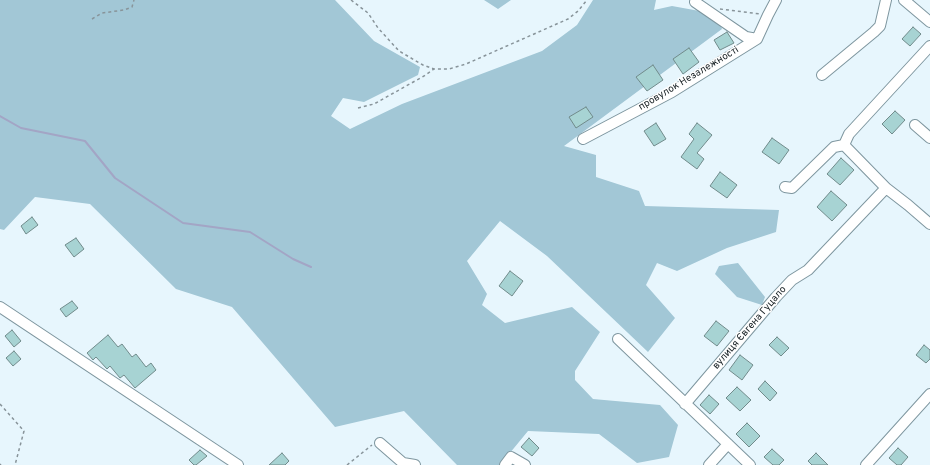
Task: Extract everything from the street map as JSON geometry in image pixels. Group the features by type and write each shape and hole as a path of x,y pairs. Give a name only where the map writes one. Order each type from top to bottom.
{"street":[{"path":"695,2 746,37 757,39 776,0"},
{"path":"822,75 880,26 886,0"},
{"path":"904,0 930,22"},
{"name":"провулок Незалежності","path":"583,139 672,92 757,39"},
{"path":"785,188 792,188 834,148 844,145 849,134 930,46"},
{"path":"915,125 930,138"},
{"path":"844,145 886,188 930,224"},
{"name":"вулиця Євгена Гуцало","path":"685,404 776,297 792,280 808,270 886,188"},
{"path":"0,307 238,465"},
{"path":"618,339 750,465"},
{"path":"866,465 930,394"},
{"path":"380,443 403,463 415,465"},
{"path":"709,465 728,444"},
{"path":"505,465 511,457 525,465"}],"path":[{"path":"92,19 102,13 124,10 132,7 134,0"},
{"path":"351,0 368,13 378,28 399,51 422,65 434,69 449,69 466,64 568,19 578,11 587,0"},
{"path":"714,8 768,15"},
{"path":"358,108 374,104 434,69"},
{"path":"0,404 24,431 15,465"},
{"path":"347,465 373,444 380,443"}],"shaded area":[{"path":"0,0 335,0 374,41 420,67 418,75 364,102 343,98 331,116 350,129 402,104 542,51 577,25 593,0 656,0 654,10 672,6 716,14 722,29 564,146 596,155 596,177 639,191 645,206 779,210 776,232 727,248 677,271 657,263 646,285 675,318 648,352 547,256 500,221 467,261 487,294 482,305 505,323 572,307 600,332 575,371 575,380 593,399 660,405 678,425 669,457 637,463 599,434 528,431 500,465 457,465 404,411 335,427 232,307 176,289 90,204 35,197 4,230 0,229"},
{"path":"484,0 511,0 498,9"},
{"path":"738,263 765,297 762,305 737,297 715,274 719,266"}],"building":[{"path":"913,27 921,34 910,46 902,39"},
{"path":"727,32 734,43 720,50 714,40"},
{"path":"689,48 699,62 683,74 673,59"},
{"path":"653,65 663,80 647,91 636,77"},
{"path":"586,107 593,117 576,128 569,117"},
{"path":"895,111 905,120 892,134 882,124"},
{"path":"656,123 666,139 654,146 644,131"},
{"path":"697,123 712,135 697,153 704,159 697,169 681,157 694,139 689,134"},
{"path":"772,138 789,150 779,164 762,152"},
{"path":"841,158 854,170 840,185 827,174"},
{"path":"720,172 737,185 727,198 710,186"},
{"path":"831,191 847,205 832,221 817,207"},
{"path":"32,217 38,225 26,234 21,226"},
{"path":"76,238 84,249 74,257 65,245"},
{"path":"510,271 523,281 512,296 499,286"},
{"path":"72,301 78,308 66,317 60,309"},
{"path":"716,321 729,331 717,346 704,336"},
{"path":"12,330 21,341 14,347 5,336"},
{"path":"108,335 118,347 122,344 132,357 136,354 146,367 151,363 156,370 135,388 124,375 120,378 110,366 107,369 96,357 93,360 87,353"},
{"path":"777,337 789,348 781,356 769,345"},
{"path":"924,345 930,350 930,359 926,363 916,355"},
{"path":"14,351 21,359 13,366 6,358"},
{"path":"740,355 753,365 742,380 729,370"},
{"path":"765,381 777,393 770,401 758,389"},
{"path":"737,387 751,400 740,411 726,398"},
{"path":"709,395 719,404 710,414 700,405"},
{"path":"747,423 760,436 749,447 736,434"},
{"path":"529,438 539,448 532,456 521,447"},
{"path":"898,448 908,457 901,465 897,465 889,458"},
{"path":"772,449 784,460 779,465 773,465 764,457"},
{"path":"200,450 207,456 194,465 189,460"},
{"path":"282,453 289,461 285,465 269,465"},
{"path":"816,453 828,465 812,465 808,461"}],"waterway":[{"path":"0,116 21,128 85,141 115,178 183,223 250,232 293,259 311,267"}]}
